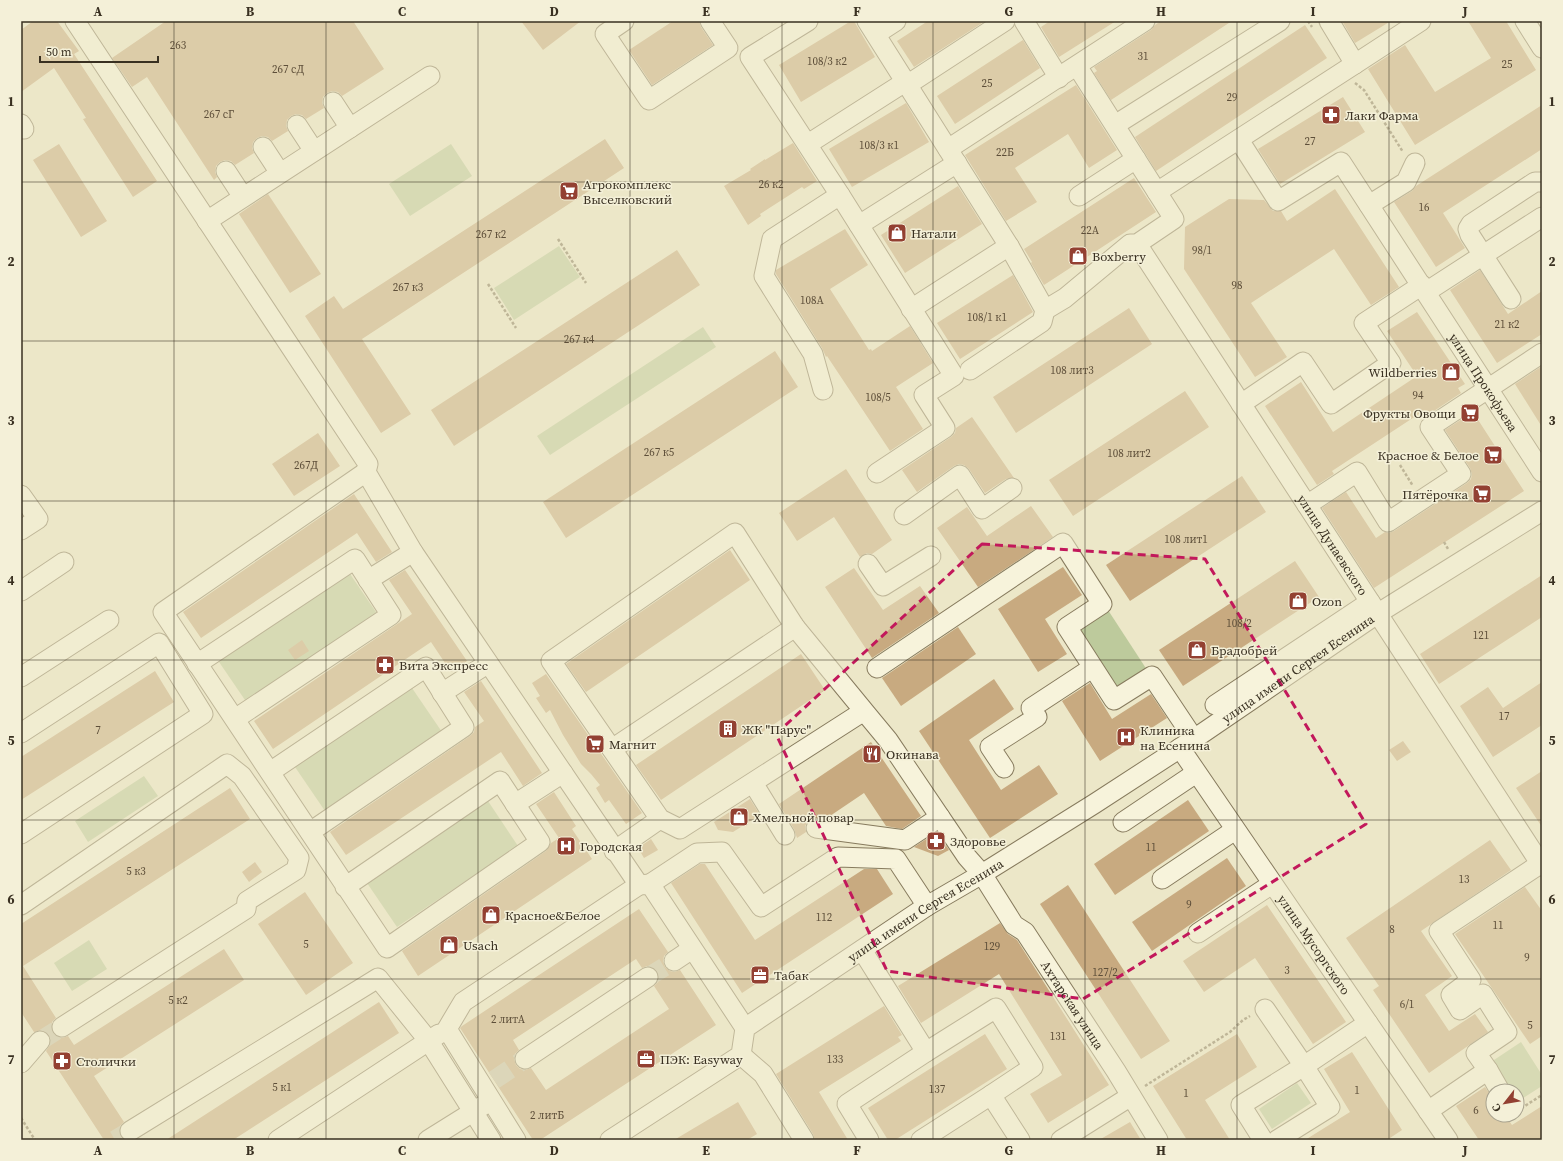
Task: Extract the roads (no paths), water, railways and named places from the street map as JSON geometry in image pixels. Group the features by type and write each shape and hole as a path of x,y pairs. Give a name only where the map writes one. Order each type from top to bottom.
{"street":[{"path":"74,21 368,464 366,472 163,612 235,719 346,887 387,948 540,842 500,780 346,887"},
{"path":"624,21 605,34 649,100 728,48 710,21"},
{"path":"808,21 750,57 808,144 954,376 924,395 945,428 877,473"},
{"path":"896,21 871,28 1009,246 1045,310 1042,322 970,370"},
{"path":"808,144 1005,21"},
{"path":"1024,21 1059,78"},
{"path":"859,225 1059,78 1145,21"},
{"path":"1115,125 1280,21"},
{"path":"1157,192 1421,21"},
{"path":"1525,21 1542,48"},
{"path":"1321,24 1348,69"},
{"path":"1045,310 1065,298 1130,244 1137,244 1174,219 1077,66"},
{"path":"207,221 430,76"},
{"path":"333,102 350,128"},
{"path":"297,125 314,151"},
{"name":"улица Прокофьева","path":"1239,140 1278,201 1341,162 1542,472"},
{"path":"263,147 280,173"},
{"path":"1079,196 1136,159"},
{"path":"1369,205 1406,182 1414,166"},
{"path":"226,171 243,198"},
{"path":"1511,299 1468,232 1468,229 1471,224 1535,182 1542,182"},
{"path":"822,390 812,354 764,276 772,239 840,195"},
{"path":"1241,404 1303,362 1331,404 1391,363 1364,323 1483,255 1542,217"},
{"name":"улица Дунаевского","path":"1137,244 1541,865"},
{"path":"911,309 1009,246"},
{"path":"1307,505 1356,472 1388,522 1461,474 1430,427 1542,353"},
{"path":"366,472 412,552 487,664 563,773 614,850 644,884 692,949 745,1028 741,1055 610,1140"},
{"path":"904,515 960,475 982,509 1012,488"},
{"path":"21,495 38,519 21,530"},
{"name":"улица имени Сергея Есенина","path":"745,1028 927,906 982,874 1187,744 1374,608 1542,511"},
{"name":"Ахтарская улица","path":"612,749 551,661 735,533 795,627 888,740 967,857 982,874 1014,925 1025,932 1116,1071 1158,1140"},
{"path":"877,668 1063,543 1102,604 1067,627 1092,668 990,747 1004,768"},
{"path":"368,580 412,552"},
{"path":"868,564 883,586 931,556"},
{"path":"198,664 355,559 391,615 235,719"},
{"path":"21,590 64,562"},
{"path":"1215,705 1374,608"},
{"path":"21,677 109,620"},
{"path":"795,627 612,749 660,819 680,829 864,711"},
{"path":"21,733 159,643 203,714 21,834"},
{"path":"442,693 487,664"},
{"path":"270,772 426,668 464,727 310,832"},
{"name":"улица Мусоргского","path":"1092,668 1114,700 1152,676 1187,744 1196,773 1428,1111 1440,1137"},
{"path":"21,905 227,764 242,776 299,858 296,870 247,901 246,909 62,1027"},
{"path":"515,804 563,773"},
{"path":"1123,822 1196,773"},
{"path":"753,783 786,835"},
{"path":"816,828 905,840 940,817"},
{"path":"614,850 660,819"},
{"path":"1162,879 1235,830"},
{"path":"278,1140 428,1040 447,1029 463,1002 644,884 697,853 722,852 761,907 838,857 896,859 927,906"},
{"path":"1495,1083 1476,1053 1507,1032 1483,994 1460,1010 1451,995 1471,980 1439,931 1541,865"},
{"path":"1198,933 1272,884"},
{"path":"674,961 692,949"},
{"path":"862,950 926,1052"},
{"path":"525,1059 648,977"},
{"path":"130,1131 378,978 428,1040 491,1140"},
{"path":"869,1140 847,1104 996,1008 1034,1067 921,1140"},
{"path":"1265,1009 1330,1107 1277,1140"},
{"path":"1264,1140 1240,1105 1304,1066 1368,1024"},
{"path":"447,1029 489,1089 516,1140"},
{"path":"21,1063 40,1041"},
{"path":"741,1055 763,1074 804,1140"},
{"path":"1428,1111 1488,1070"},
{"path":"428,1140 473,1112 489,1089"},
{"path":"991,1095 1020,1140"},
{"path":"1074,1137 1130,1096"}],"tunnel":[{"path":"648,977 674,961"},
{"path":"40,1041 62,1027"},
{"path":"494,1080 525,1059"},
{"path":"115,1140 130,1131"}],"place":[{"name":"Лаки Фарма","path":"1331,115"},
{"name":"Агрокомплекс Выселковский","path":"569,191"},
{"name":"Натали","path":"897,233"},
{"name":"Boxberry","path":"1078,256"},
{"name":"Wildberries","path":"1451,372"},
{"name":"Фрукты Овощи","path":"1470,413"},
{"name":"Красное & Белое","path":"1493,455"},
{"name":"Пятёрочка","path":"1482,494"},
{"name":"Ozon","path":"1298,601"},
{"name":"Брадобрей","path":"1197,650"},
{"name":"Вита Экспресс","path":"385,665"},
{"name":"ЖК \"Парус\"","path":"728,729"},
{"name":"Клиника на Есенина","path":"1126,737"},
{"name":"Магнит","path":"595,744"},
{"name":"Окинава","path":"872,754"},
{"name":"Хмельной повар","path":"739,817"},
{"name":"Здоровье","path":"936,841"},
{"name":"Городская","path":"566,846"},
{"name":"Красное&Белое","path":"491,915"},
{"name":"Usach","path":"449,945"},
{"name":"Табак","path":"760,975"},
{"name":"ПЭК: Easyway","path":"646,1059"},
{"name":"Столички","path":"62,1061"}]}
